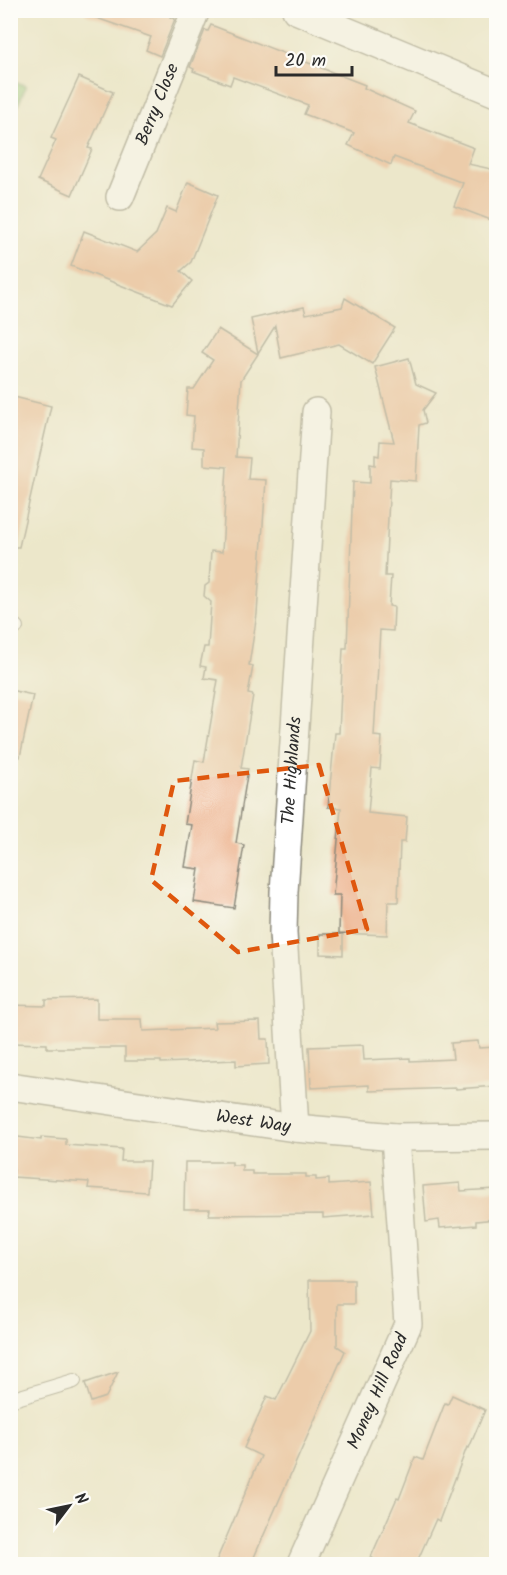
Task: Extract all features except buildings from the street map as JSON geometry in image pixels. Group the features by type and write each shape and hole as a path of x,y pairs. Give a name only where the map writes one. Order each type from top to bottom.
{"street":[{"name":"Berry Close","path":"120,197 196,10"},
{"path":"296,10 496,93"},
{"name":"The Highlands","path":"295,1128 283,933 284,892 316,412"},
{"name":"West Way","path":"10,1086 295,1128 395,1137 496,1136"},
{"name":"Money Hill Road","path":"301,1564 408,1324 395,1137"}],"lane":[{"path":"10,1400 74,1381"}],"highlighted area":[{"path":"319,765 367,929 238,952 151,880 174,781"}],"green space":[{"path":"11,80 26,86 11,121"}]}
